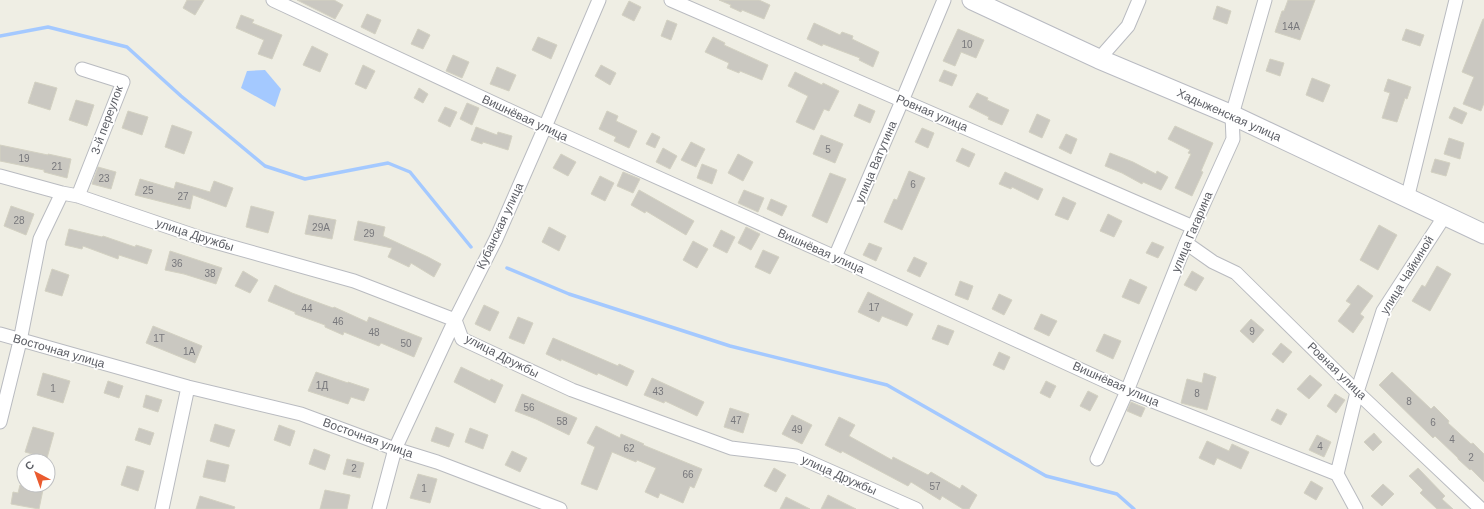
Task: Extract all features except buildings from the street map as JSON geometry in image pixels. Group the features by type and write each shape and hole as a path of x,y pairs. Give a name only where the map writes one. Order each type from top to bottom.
{"main road":[{"name":"Хадыженская улица","path":"972,0 1099,58 1232,115 1444,217 1484,234"}],"street":[{"name":"Вишнёвая улица","path":"272,0 545,127 835,257 1127,391 1337,474"},
{"name":"Кубанская улица","path":"380,509 395,449 455,320 496,239 599,0"},
{"name":"Ровная улица","path":"671,0 1193,227"},
{"name":"улица Ватутина","path":"835,257 944,0"},
{"path":"1099,58 1128,26 1139,0"},
{"name":"улица Гагарина","path":"1097,459 1127,391 1186,243 1233,139 1232,115 1265,0"},
{"path":"1407,199 1456,0"},
{"name":"3-й переулок","path":"78,196 123,82 82,69"},
{"name":"улица Дружбы","path":"0,176 62,194 78,196 204,239 354,281 455,320 462,339 572,390 731,448 796,456 916,509"},
{"path":"0,422 20,341 40,239 62,194"},
{"name":"улица Чайкиной","path":"1337,474 1358,392 1383,311 1444,217"},
{"name":"Ровная улица","path":"1186,243 1213,262 1236,273 1481,509"},
{"name":"Восточная улица","path":"0,334 20,341 188,387 301,414 395,449 436,462 544,506 560,509"},
{"path":"162,509 188,387"},
{"path":"1337,474 1356,509"}],"water":[{"path":"265,70 281,89 275,107 241,88 247,71"}],"waterway":[{"path":"0,36 48,27 127,47 181,96 265,166 305,179 388,163 410,172 471,247"},
{"path":"507,268 569,294 730,346 887,385 1046,476 1117,494 1134,509"}]}
